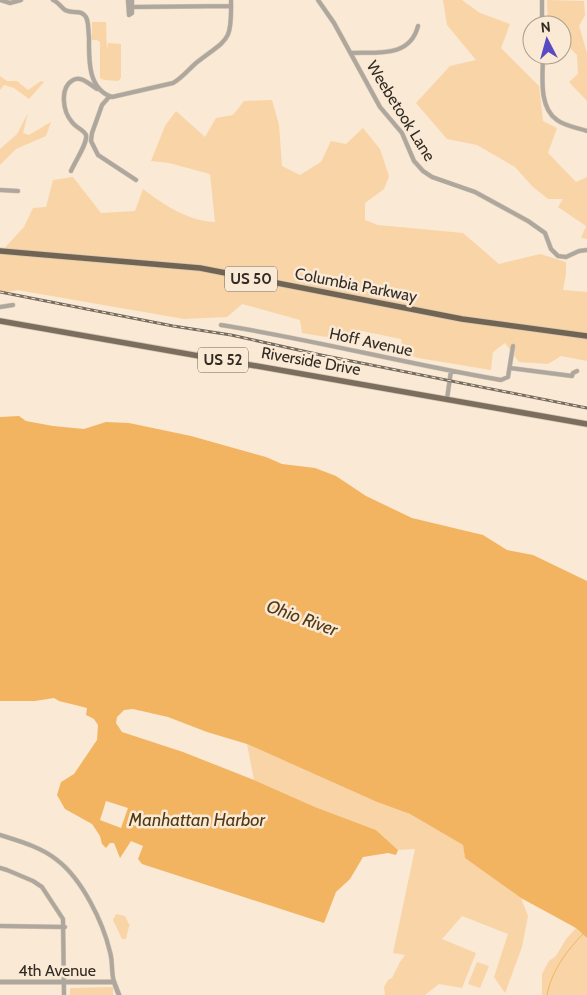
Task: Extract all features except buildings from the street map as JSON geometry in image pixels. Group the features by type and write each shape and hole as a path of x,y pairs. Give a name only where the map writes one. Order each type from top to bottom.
{"highway":[{"name":"Columbia Parkway","path":"0,251 200,268 462,319 587,336"}],"main road":[{"name":"Riverside Drive","path":"0,321 587,424"}],"street":[{"path":"0,0 10,3 21,0"},
{"path":"53,0 66,10 83,14 87,20 91,69 99,90"},
{"path":"128,0 129,15 132,13 132,0"},
{"path":"71,171 86,143 86,137 73,124 66,113 64,103 65,90 70,82 77,78 84,80 109,97 117,97 173,84 225,40 230,32 231,0"},
{"name":"Weebetook Lane","path":"318,0 334,23 380,107 402,133 414,161 422,171 432,177 475,192 528,221 545,233 551,249 558,256 566,257 579,251 587,250"},
{"path":"542,0 542,15"},
{"path":"133,7 231,6"},
{"path":"351,53 390,52 408,46 418,26"},
{"path":"543,65 544,93 549,110 556,120 587,131"},
{"path":"109,97 102,105 92,133 91,142 96,152 103,159 136,180"},
{"path":"0,190 18,191"},
{"path":"0,306 13,305"},
{"name":"Hoff Avenue","path":"221,325 504,380 508,377 510,369"},
{"path":"513,346 510,369 572,376 577,371"},
{"path":"447,399 450,371"},
{"path":"0,835 43,851 56,859 69,871 99,919 111,954 112,973 119,995"},
{"path":"0,868 33,881 44,891 63,919 64,995"},
{"path":"0,926 64,927"},
{"name":"4th Avenue","path":"0,982 114,982"}],"shaded area":[{"path":"443,0 462,0 480,13 510,24 501,48 539,86 543,121 557,128 548,153 576,182 587,177 587,239 581,238 586,226 558,207 563,199 548,199 532,186 515,167 477,145 447,139 416,103 450,66 476,60 447,25"},
{"path":"547,0 584,1 585,15 579,26 587,53 587,101 569,82 578,74 577,55 572,50 572,15 548,15"},
{"path":"92,22 106,22 107,51 108,43 121,44 121,78 118,81 100,78 100,42 92,40"},
{"path":"0,76 7,81 17,81 28,90 41,81 44,82 29,99 14,88 4,85 0,90"},
{"path":"272,100 279,125 282,166 300,175 321,162 331,141 346,144 363,128 380,149 389,176 384,189 365,203 365,220 378,225 463,233 499,264 540,254 566,262 563,290 587,292 587,361 561,356 548,364 519,362 505,343 493,352 491,370 418,358 403,353 401,339 357,330 351,341 302,333 300,320 242,304 227,317 184,319 17,290 0,294 0,253 24,227 33,208 46,207 53,180 73,177 101,213 135,211 143,189 177,211 195,219 215,222 210,174 169,163 151,161 165,126 176,111 205,137 216,118 233,115 244,101"},
{"path":"28,113 23,133 29,135 51,122 46,136 16,149 0,165 0,149 17,134"},
{"path":"247,744 377,802 410,814 463,845 465,858 521,898 528,916 522,947 505,993 494,977 508,934 462,916 442,939 476,953 462,988 439,984 425,995 385,995 384,987 388,980 392,978 405,955 393,953 415,849 398,850 376,830 315,807 254,780"},
{"path":"116,914 125,916 130,926 126,939 122,939 113,920"},
{"path":"576,928 587,938 587,995 542,995 542,974 549,961 556,956 566,939"},
{"path":"477,962 489,966 480,988 468,984"},
{"path":"113,987 113,995 70,995 70,988"}],"water":[{"path":"19,416 26,421 84,429 106,422 129,423 191,436 266,457 282,464 315,468 336,476 366,496 412,518 483,535 507,550 533,555 587,581 587,938 576,928 521,898 465,858 463,845 410,814 377,802 247,744 207,732 168,717 133,709 124,710 117,717 116,723 122,732 183,752 315,807 376,830 398,850 396,855 388,853 363,857 350,879 336,892 324,923 142,864 138,859 143,846 131,841 120,858 114,843 110,843 106,848 92,824 65,809 57,795 61,782 74,774 97,740 98,725 94,719 86,715 87,708 54,698 35,701 0,701 0,417"}],"pier":[{"path":"106,801 128,808 121,828 100,820"}],"waterway":[{"path":"547,995 552,978 560,962 583,934"}],"railway":[{"path":"0,292 173,326 231,335 321,355 587,408"}],"water label":[{"name":"Ohio River","path":"302,618"},
{"name":"Manhattan Harbor","path":"197,820"}]}
